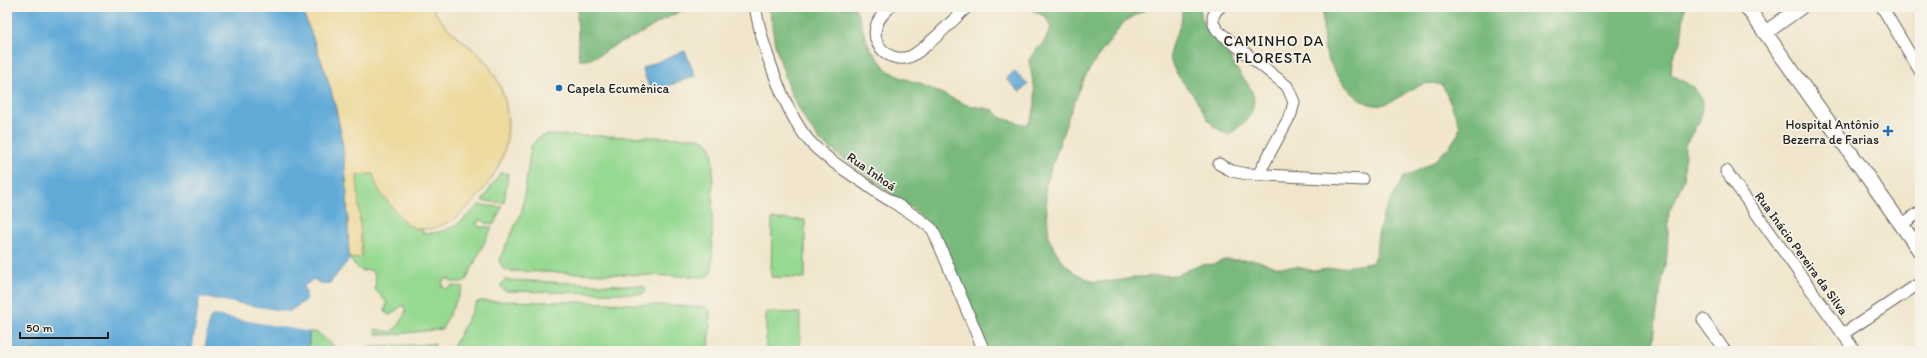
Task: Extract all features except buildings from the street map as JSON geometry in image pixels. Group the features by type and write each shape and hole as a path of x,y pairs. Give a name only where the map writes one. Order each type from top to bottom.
{"street":[{"name":"Rua Inhoá","path":"755,7 776,78 802,132 820,152 933,230 984,351"},
{"path":"890,7 878,21 876,27 876,39 878,45 886,54 899,59 911,57 917,53 967,7"},
{"path":"1220,7 1215,11 1212,19 1218,32 1283,82 1293,96 1293,108 1291,114 1258,175"},
{"path":"1747,7 1920,251"},
{"path":"1765,33 1801,7"},
{"path":"1882,7 1920,71"},
{"path":"1219,164 1239,173 1363,180"},
{"name":"Rua Inácio Pereira da Silva","path":"1726,171 1855,351"},
{"path":"1902,224 1920,212"},
{"path":"1843,334 1920,283"},
{"path":"1704,320 1724,351"}],"green space":[{"path":"579,7 693,7 672,15 598,56 579,60 577,16"},
{"path":"769,7 855,7 869,47 887,70 902,78 918,83 967,105 994,110 1001,118 1027,125 1032,117 1035,101 1034,85 1029,60 1036,49 1042,46 1051,28 1046,17 1027,7 1150,7 1124,22 1096,59 1085,77 1069,115 1045,187 1049,239 1061,260 1075,273 1094,282 1115,281 1138,277 1177,275 1200,265 1214,264 1224,260 1256,260 1275,267 1297,267 1314,271 1372,263 1376,253 1378,234 1383,216 1403,178 1432,163 1450,146 1458,134 1460,126 1443,86 1434,83 1418,86 1389,103 1381,105 1372,105 1364,102 1356,96 1348,89 1335,72 1325,51 1323,7 1685,7 1681,40 1672,59 1671,74 1693,87 1703,100 1700,120 1685,145 1684,180 1669,211 1667,255 1656,317 1654,343 1657,351 987,351 939,234 911,208 821,142 807,123 791,94 775,45"},
{"path":"1178,7 1200,7 1202,20 1217,43 1226,51 1252,92 1254,102 1251,114 1238,128 1228,135 1215,127 1209,121 1198,102 1172,65 1170,58 1171,46 1182,18 1182,12"},
{"path":"547,135 700,138 709,143 713,153 712,270 710,274 705,277 510,271 503,269 499,260 522,211 531,146 539,137"},
{"path":"500,173 508,173 504,203 482,201"},
{"path":"373,174 419,228 422,228 422,233 440,232 454,226 479,205 502,207 494,224 486,223 483,220 478,221 477,225 479,227 492,227 465,282 452,282 447,278 442,282 442,286 446,289 452,286 463,287 442,329 389,335 376,334 375,329 390,332 396,328 402,320 406,310 403,305 390,315 386,313 385,309 387,303 375,289 376,282 374,273 370,270 362,271 349,259 362,257 356,175"},
{"path":"772,219 805,220 805,278 771,277"},
{"path":"505,280 643,286 646,291 643,294 505,291 501,285"},
{"path":"480,301 584,302 705,307 710,311 709,351 451,351 476,303"},
{"path":"766,312 800,313 800,351 766,351"},
{"path":"309,331 318,333 340,351 309,351"},
{"path":"435,344 432,351 364,351 370,347"}],"sand":[{"path":"301,7 432,7 445,26 479,55 489,66 500,87 505,101 508,128 505,148 497,168 489,182 466,209 452,220 438,227 423,229 408,225 402,220 381,193 373,174 357,175 362,257 349,259 344,154 338,119 317,48"}],"water":[{"path":"7,7 301,7 331,90 344,154 349,259 330,283 322,284 313,279 303,287 306,293 306,300 288,312 200,297 192,351 7,351"},
{"path":"685,51 695,76 651,92 642,68"},
{"path":"1014,71 1028,84 1020,92 1006,79"},
{"path":"213,315 309,331 308,351 204,351 209,319"}],"pier":[{"path":"200,297 291,313 288,314 202,300 194,351 192,351"},
{"path":"212,313 309,329 311,332 213,315 209,319 204,351 202,351 207,318"}],"place":[{"name":"Capela Ecumênica","path":"559,88"},
{"name":"Hospital Antônio Bezerra de Farias","path":"1888,131"}],"district":[{"name":"CAMINHO DA FLORESTA","path":"1274,50"}]}
